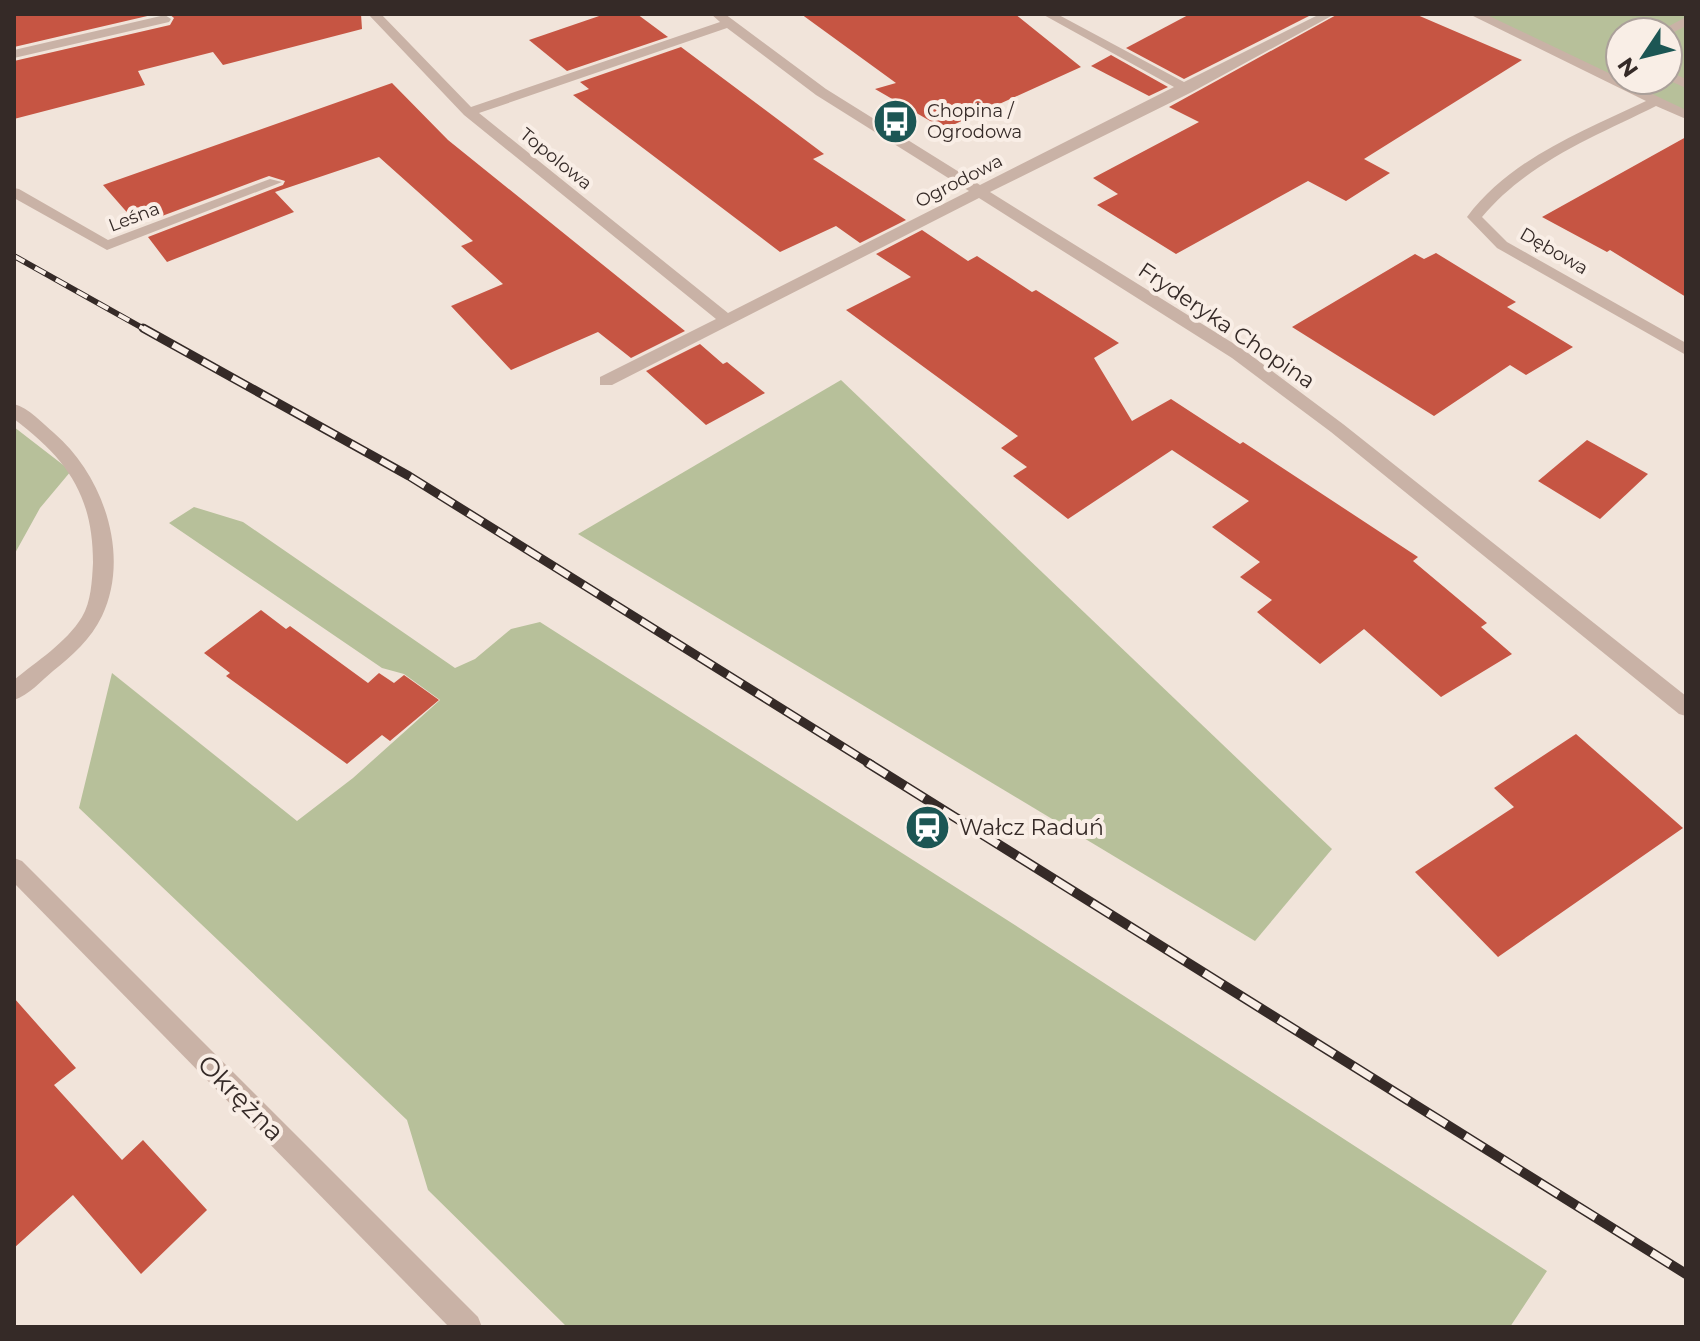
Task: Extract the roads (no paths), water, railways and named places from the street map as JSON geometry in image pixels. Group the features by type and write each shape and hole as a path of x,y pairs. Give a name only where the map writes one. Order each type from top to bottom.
{"street":[{"name":"Topolowa","path":"374,14 469,112 727,320"},
{"path":"1048,14 1187,89"},
{"name":"Ogrodowa","path":"606,381 1187,89 1329,14"},
{"path":"1475,14 1604,76"},
{"path":"469,112 723,18"},
{"name":"Fryderyka Chopina","path":"723,18 821,92 1238,354 1337,428 1686,708"},
{"path":"14,54 165,19"},
{"path":"1646,96 1686,115"},
{"name":"Dębowa","path":"1656,101 1513,175 1490,195 1474,217 1502,245 1686,350"},
{"name":"Leśna","path":"14,192 107,246 275,182"},
{"path":"14,410 42,430 87,480 99,510 103,554 101,595 86,626 14,692"},
{"name":"Okrężna","path":"14,868 468,1327"}],"railway":[{"path":"14,256 146,330"},
{"path":"143,328 409,476 872,765"},
{"path":"868,763 1686,1274"}],"place":[{"name":"Chopina / Ogrodowa","path":"896,121"},
{"name":"Wałcz Raduń","path":"928,827"}]}
